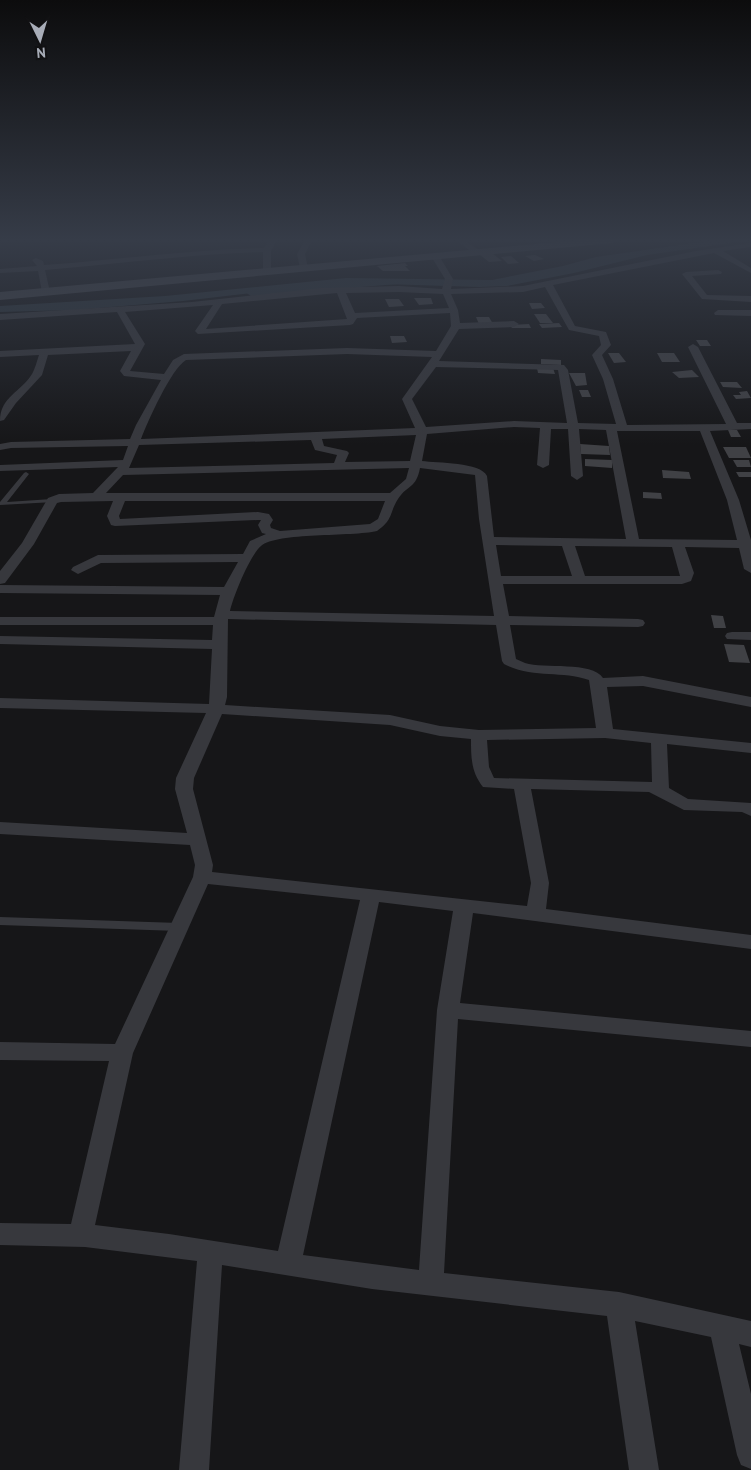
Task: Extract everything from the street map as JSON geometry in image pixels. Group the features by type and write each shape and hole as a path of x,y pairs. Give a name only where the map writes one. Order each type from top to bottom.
{"street":[{"path":"0,317 140,309"},
{"path":"215,309 201,332 292,340 347,351 561,367 573,426 577,476"},
{"path":"96,497 124,467 134,442 176,362 184,357 292,340 350,322 352,321 348,309"},
{"path":"561,309 572,328 603,334 606,345 597,355 608,380 617,427 633,542"},
{"path":"120,310 138,340 139,348 125,371 127,374 168,377"},
{"path":"80,1234 122,1053 202,877 204,865 184,789 185,778 216,709 219,697 221,618 228,591 255,544 264,539 278,535 373,528 383,521 393,497 412,480 422,431 407,398 437,359 456,326 454,310 351,316"},
{"path":"718,313 751,313"},
{"path":"456,326 514,324"},
{"path":"693,347 733,426"},
{"path":"0,354 139,348"},
{"path":"0,418 12,401 37,375 44,353"},
{"path":"0,447 11,445 316,436 422,431 494,424 704,428 751,426"},
{"path":"543,465 546,425"},
{"path":"704,428 733,500 747,544 751,569"},
{"path":"316,436 319,448 343,452 338,467"},
{"path":"0,468 338,467 415,464 466,468 480,473 509,661 528,670 589,674 595,677 599,683 605,732"},
{"path":"0,580 28,544 52,501 68,498 96,497 393,497"},
{"path":"120,497 113,516 115,522 258,516 265,517 267,520 264,525 266,530 278,535"},
{"path":"489,541 747,544"},
{"path":"567,541 580,580"},
{"path":"495,580 682,580 686,578 687,573 676,543"},
{"path":"78,570 98,559 247,558"},
{"path":"0,589 228,591"},
{"path":"0,621 221,618 638,623"},
{"path":"732,636 751,636"},
{"path":"0,640 220,645"},
{"path":"599,683 643,682 751,702"},
{"path":"0,703 216,709 390,720 440,731 479,735 605,732 751,748"},
{"path":"479,735 481,771 483,778 489,784 639,787 661,790 684,804 746,807 751,810"},
{"path":"659,738 661,790"},
{"path":"522,785 539,875 536,914"},
{"path":"0,828 198,840"},
{"path":"202,877 464,905 751,942"},
{"path":"288,1263 371,895"},
{"path":"431,1283 448,1010 464,905"},
{"path":"448,1010 751,1039"},
{"path":"0,1051 122,1053"},
{"path":"0,1234 41,1232 142,1240 336,1272 619,1306 751,1334"},
{"path":"194,1470 210,1252"},
{"path":"619,1306 644,1470"},
{"path":"722,1327 751,1455"}],"lane":[{"path":"1,504 26,474"},
{"path":"1,504 52,501"},
{"path":"0,920 179,927"}],"shaded area":[{"path":"0,309 92,309 75,310 0,312"}],"building":[{"path":"534,314 546,314 553,323 540,323"},
{"path":"476,317 489,317 493,324 479,324"},
{"path":"559,323 562,327 542,328 539,324"},
{"path":"529,324 531,328 512,328 510,325"},
{"path":"390,336 404,336 407,342 392,343"},
{"path":"696,340 707,340 711,346 700,346"},
{"path":"608,353 619,353 626,362 614,363"},
{"path":"657,353 674,353 680,362 662,362"},
{"path":"541,359 561,360 561,365 541,364"},
{"path":"537,368 553,368 555,374 538,373"},
{"path":"692,370 699,377 679,378 672,372"},
{"path":"569,373 585,373 587,385 576,386"},
{"path":"720,382 737,382 742,388 723,387"},
{"path":"579,390 588,390 591,397 582,397"},
{"path":"747,391 751,398 736,399 733,395 741,395 739,392"},
{"path":"728,430 737,430 741,437 731,437"},
{"path":"580,444 609,446 610,455 581,454"},
{"path":"723,447 746,447 751,458 729,458"},
{"path":"585,459 612,460 612,468 585,466"},
{"path":"733,460 749,460 751,467 737,467"},
{"path":"662,470 689,472 691,479 663,478"},
{"path":"736,472 751,472 751,477 739,477"},
{"path":"643,492 661,493 662,499 643,498"},
{"path":"711,615 723,616 726,628 714,628"},
{"path":"724,644 744,645 750,663 729,662"}]}
